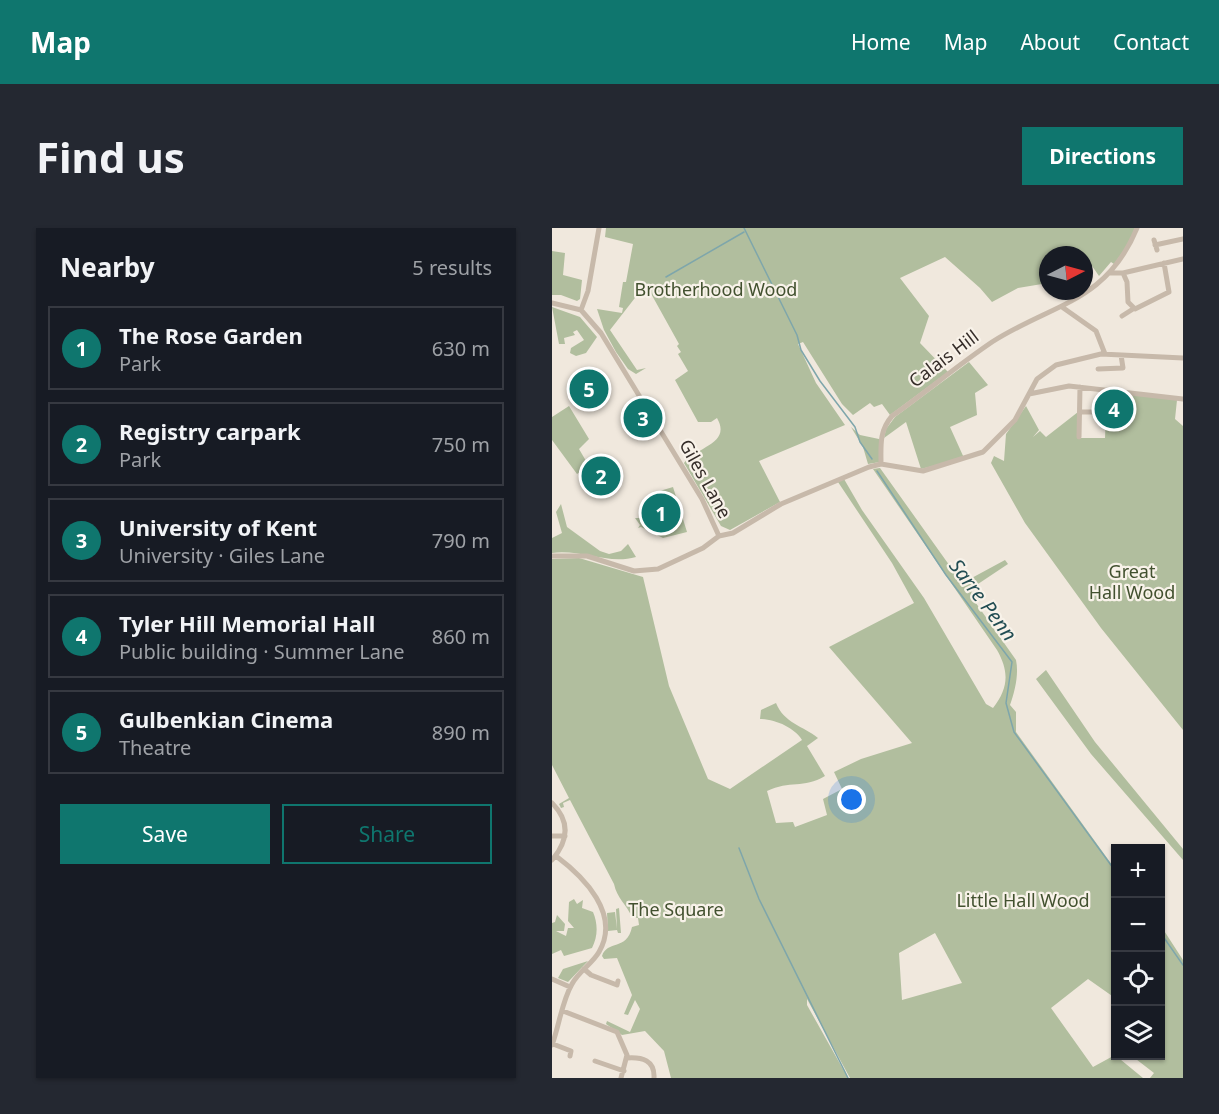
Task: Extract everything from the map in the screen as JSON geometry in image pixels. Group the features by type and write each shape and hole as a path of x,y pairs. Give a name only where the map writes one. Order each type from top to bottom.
{"street":[{"path":"552,303 581,310 588,291 599,228"},
{"name":"Calais Hill","path":"882,464 881,435 885,424 892,416 995,340 1062,307 1094,288 1111,273 1129,247 1137,228"},
{"path":"1155,245 1183,239"},
{"path":"1111,273 1123,273 1183,259"},
{"path":"1122,316 1169,292 1164,263"},
{"path":"1123,273 1127,282 1128,302 1133,309"},
{"path":"1062,307 1091,327 1105,354"},
{"name":"Giles Lane","path":"581,310 601,333 629,377 702,499 719,537"},
{"path":"1096,354 1100,342"},
{"path":"552,556 588,556 629,570 649,571 703,548 719,537 733,533 782,504 844,476 882,464 913,471 929,470 976,456 989,448 1015,420 1037,379 1050,368 1096,354 1183,358"},
{"path":"1098,369 1123,368 1121,355"},
{"path":"1029,394 1058,387 1080,387 1183,399"},
{"path":"1080,387 1082,412 1080,437"},
{"path":"1082,412 1095,411"},
{"path":"552,803 565,821 565,836 554,858 587,885 603,909 605,927 601,949 570,987 555,1028 552,1045 571,1051 570,1056"},
{"path":"552,836 565,836"},
{"path":"584,969 591,975 617,985 618,981"},
{"path":"552,980 570,987"},
{"path":"563,1011 617,1032 625,1046 627,1058 621,1078"},
{"path":"627,1058 642,1058 649,1061 653,1067 654,1078"},
{"path":"594,1060 624,1071"}],"green space":[{"name":"Brotherhood Wood","path":"606,228 1135,228 1128,245 1114,264 1111,262 1099,276 1093,267 1093,246 1039,246 1039,284 1018,288 992,302 980,288 945,257 900,278 929,316 920,343 948,372 890,415 882,404 874,407 870,403 853,415 842,404 803,342 798,344 816,383 845,425 759,461 780,502 730,530 721,526 684,463 711,444 720,434 717,418 711,422 698,422 675,380 688,371 678,354 681,352 677,346 679,344 649,290 643,290 638,294 610,330 637,370 646,368 636,374 628,369 604,330 597,309 622,313 623,308 619,307 633,244 605,237"},
{"path":"552,251 565,253 563,275 582,280 580,299 577,301 561,295 552,295"},
{"path":"552,307 580,317 597,337 586,353 576,356 570,353 571,348 584,340 577,330 573,332 575,335 564,338 565,344 559,344"},
{"path":"969,362 988,385 975,393 977,415 950,427 964,458 921,469 906,422 884,438 886,429 895,417"},
{"name":"Great Hall Wood","path":"1107,390 1177,400 1175,419 1183,426 1183,730 1101,628 1025,523 991,463 994,456 1004,461 1006,434 1026,406 1039,430 1033,437 1040,431 1046,437 1078,412 1079,438 1105,438"},
{"path":"569,406 589,439 579,449 589,466 577,474 552,440 552,417"},
{"path":"851,427 860,435 879,439 880,462 868,464 863,447"},
{"path":"605,466 603,470 610,482 614,481 617,485 605,492 593,472"},
{"path":"880,468 952,569 968,580 1005,560 1008,564 972,588 971,596 1016,660 1016,682 1010,705 1016,712 1016,732 1111,863 1111,995 1088,979 1051,1008 1093,1067 1111,1057 1111,1060 1121,1060 1143,1078 850,1078 807,999 807,1005 848,1078 671,1078 664,1051 645,1031 622,1035 606,1024 607,1021 630,1032 640,1009 635,1000 628,1015 624,1014 632,995 617,958 604,959 602,956 608,948 622,943 632,927 639,925 638,918 632,917 617,893 570,800 563,803 564,807 561,808 559,804 569,798 552,765 552,559 579,558 643,577 669,686 708,779 730,789 802,740 784,725 760,719 761,710 776,703 779,710 789,720 818,738 807,746 825,776 810,782 767,791 776,823 793,822 795,827 827,815 823,799 842,789 834,772 861,759 912,743 829,647 914,603 892,563 838,482 844,479 862,510 924,598 986,704 993,708 1002,693 1006,679 1004,665 997,650 873,469","holes":["935,933 962,983 902,1000 899,953"]},
{"path":"673,487 687,532 663,538 641,527 638,528 640,525 635,518 639,518 646,500 650,499 653,493"},
{"path":"561,504 567,527 600,551 609,554 621,551 628,544 636,557 615,559 563,552 552,553 552,538 562,533 556,512"},
{"path":"1046,670 1095,742 1183,849 1183,860 1091,754 1036,679"},
{"path":"574,899 577,904 583,900 582,908 593,912 597,930 594,944 592,948 564,956 561,950 552,954 552,923 555,922 557,915 565,924 564,931 556,931 566,936 568,928 574,928 568,921 569,902"},
{"path":"619,908 621,933 617,930 608,931 607,913 615,912 617,929 616,909"},
{"path":"1165,932 1183,960 1183,1078 1150,1078 1154,1073 1137,1060 1165,1060"},
{"path":"588,961 568,982 558,978 563,969"}],"waterway":[{"name":"Sarre Penn","path":"744,228 797,335 801,350 820,381 855,427 860,442 872,459"},
{"path":"666,277 744,232"},
{"name":"Sarre Penn","path":"877,471 946,575 1012,662 1006,703 1014,732 1111,865"},
{"path":"739,848 759,899 848,1078"},
{"name":"Sarre Penn","path":"1165,939 1183,965"}],"place":[{"name":"Gulbenkian Cinema","path":"589,389"},
{"name":"Tyler Hill Memorial Hall","path":"1114,409"},
{"name":"University of Kent","path":"643,418"},
{"name":"Registry carpark","path":"601,476"},
{"name":"The Rose Garden","path":"661,513"}],"park label":[{"name":"Little Hall Wood","path":"1023,901"},
{"name":"The Square","path":"676,910"}]}
